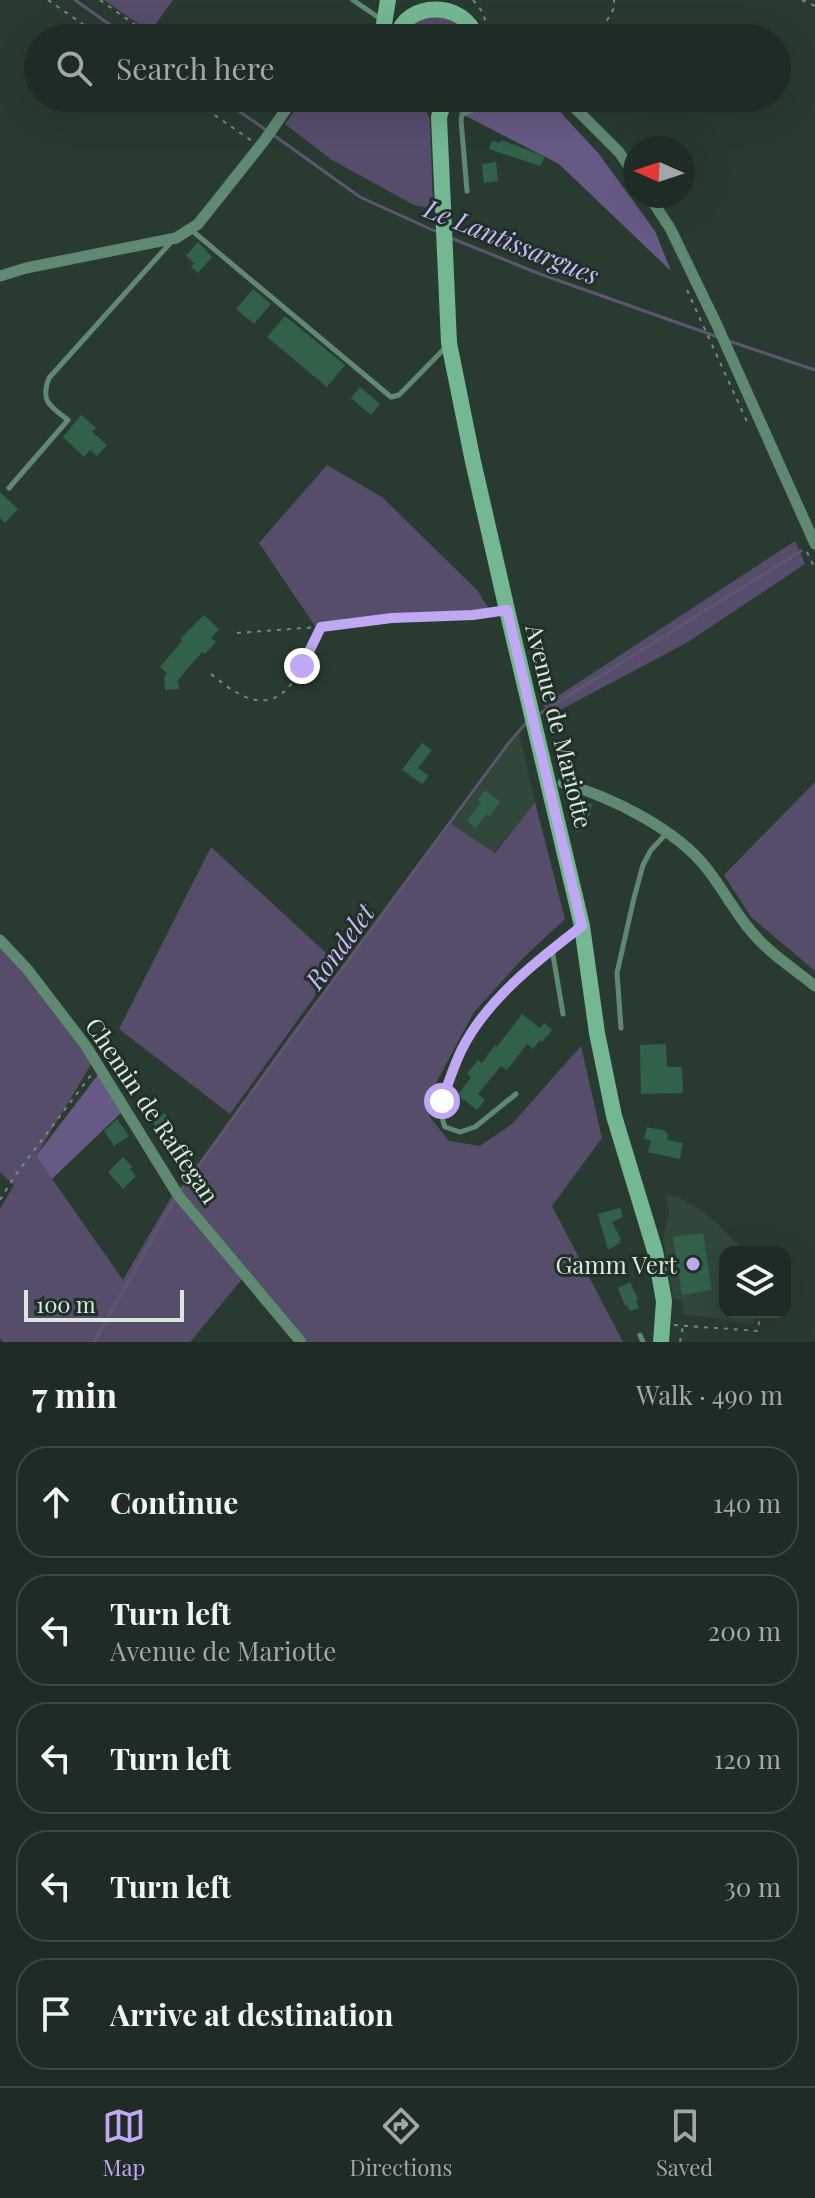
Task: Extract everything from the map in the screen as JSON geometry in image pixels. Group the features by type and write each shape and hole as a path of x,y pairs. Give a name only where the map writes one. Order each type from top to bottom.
{"main road":[{"path":"389,24 389,2 461,2 473,24"},
{"path":"400,24 422,4"},
{"name":"Avenue de Mariotte","path":"437,112 449,343 472,457 582,926 597,1033 614,1116 644,1209 660,1273 664,1301 661,1342"},
{"name":"Avenue de Mariotte","path":"439,117 441,112"}],"street":[{"path":"0,276 176,238 198,224 284,112"},
{"path":"579,112 623,158"},
{"path":"657,208 670,228 716,323 815,544"},
{"path":"563,783 629,810 666,833 707,868 744,924 764,945 815,986"},
{"name":"Chemin de Raffegan","path":"0,940 28,970 86,1046 178,1195 301,1342"}],"lane":[{"path":"353,0 380,24"},
{"path":"466,112 461,120 467,191"},
{"path":"190,229 391,397 399,395 449,343"},
{"path":"9,488 68,420 48,404 44,391 49,378 176,238"},
{"path":"621,1028 617,973 634,898 643,865 666,833"},
{"path":"516,1094 475,1127 460,1132 445,1127 440,1116 442,1101 463,1048 481,1021 513,983 582,926"},
{"path":"552,948 563,1014"},
{"path":"640,1335 643,1342"}],"path":[{"path":"48,0 83,24"},
{"path":"100,0 134,24"},
{"path":"605,24 614,8 614,0"},
{"path":"802,0 815,6"},
{"path":"461,2 481,10 481,24"},
{"path":"212,112 262,144"},
{"path":"260,112 276,124"},
{"path":"684,284 715,352"},
{"path":"237,633 507,610"},
{"path":"211,674 247,699 278,697 290,687 321,627"},
{"path":"0,1200 98,1065"},
{"path":"680,1342 683,1325 758,1331 759,1318"}],"shaded area":[{"path":"104,0 173,0 156,24 138,24"},
{"path":"440,13 457,24 415,24"},
{"path":"294,112 427,112 430,120 433,209 414,205 332,160 285,124"},
{"path":"458,112 560,112 599,154 623,187 623,208 638,208 655,231 671,271 559,164"},
{"path":"327,465 382,497 477,590 493,616 315,626 259,543"},
{"path":"795,541 805,564 688,642 547,717 544,705"},
{"path":"519,732 535,802 494,853 451,825"},
{"path":"815,782 815,971 751,917 724,875"},
{"path":"535,802 565,919 524,957 474,1012 437,1081 429,1116 449,1141 480,1146 512,1124 581,1046 602,1138 552,1206 623,1342 307,1342 182,1191 342,968 451,824 495,853"},
{"path":"211,847 338,964 230,1114 119,1029"},
{"path":"0,940 92,1063 36,1156 123,1280 172,1196 243,1278 190,1342 3,1342 0,1338 0,1209 14,1185 0,1172"},
{"path":"100,1072 124,1110 52,1179 36,1156"},
{"path":"665,1195 679,1197 710,1217 740,1246 719,1246 719,1318 755,1318 754,1324 683,1314 682,1302 673,1297 663,1238 669,1213"}],"building":[{"path":"501,140 545,157 540,166 489,149 492,141 500,143"},
{"path":"496,162 498,181 484,183 482,164"},
{"path":"198,242 212,257 198,273 191,267 194,263 186,256"},
{"path":"253,289 271,304 254,324 236,309"},
{"path":"285,316 345,365 327,387 267,337"},
{"path":"360,387 380,404 371,415 351,398"},
{"path":"81,415 96,428 92,432 107,445 97,456 90,450 84,457 63,437"},
{"path":"0,492 18,509 5,523 0,518"},
{"path":"204,615 219,629 211,638 216,642 205,654 202,652 178,680 179,689 165,690 164,677 167,673 160,667 182,641 180,639"},
{"path":"422,743 432,750 418,768 429,776 422,784 402,770"},
{"path":"485,790 500,802 476,828 467,821 481,802 478,800"},
{"path":"567,796 592,804 590,816 579,813 583,830 576,832"},
{"path":"522,1014 540,1028 544,1023 552,1030 533,1049 527,1044 507,1070 501,1066 478,1094 485,1100 477,1110 458,1095 471,1077 467,1074 478,1060 482,1063 495,1045 497,1047"},
{"path":"666,1044 667,1067 682,1067 683,1093 641,1094 640,1045"},
{"path":"165,1113 173,1128 170,1130 175,1145 165,1151 152,1129 155,1125 151,1121"},
{"path":"117,1119 129,1136 114,1146 104,1131"},
{"path":"647,1127 666,1131 667,1140 683,1143 680,1159 648,1152 651,1140 644,1139"},
{"path":"123,1157 133,1167 130,1169 136,1176 123,1189 108,1172"},
{"path":"620,1208 623,1217 612,1222 620,1243 608,1250 598,1214"},
{"name":"Gamm Vert","path":"703,1233 712,1290 682,1295 673,1237"},
{"path":"630,1282 639,1308 630,1311 618,1288"}],"waterway":[{"name":"Le Lantissargues","path":"75,0 109,24"},
{"name":"Le Lantissargues","path":"240,112 266,130"},
{"name":"Le Lantissargues","path":"272,134 360,197 437,232"},
{"name":"Le Lantissargues","path":"451,238 540,274 718,337"},
{"name":"Le Lantissargues","path":"729,341 815,370"},
{"name":"Rondelet","path":"541,713 801,551"},
{"name":"Rondelet","path":"181,1190 526,723"},
{"name":"Rondelet","path":"94,1342 175,1199"}],"place":[{"name":"Gamm Vert","path":"693,1264"}],"route":[{"path":"302,666 321,627 392,618 473,615 507,610 582,926 513,983 481,1021 463,1048 442,1101"}]}
